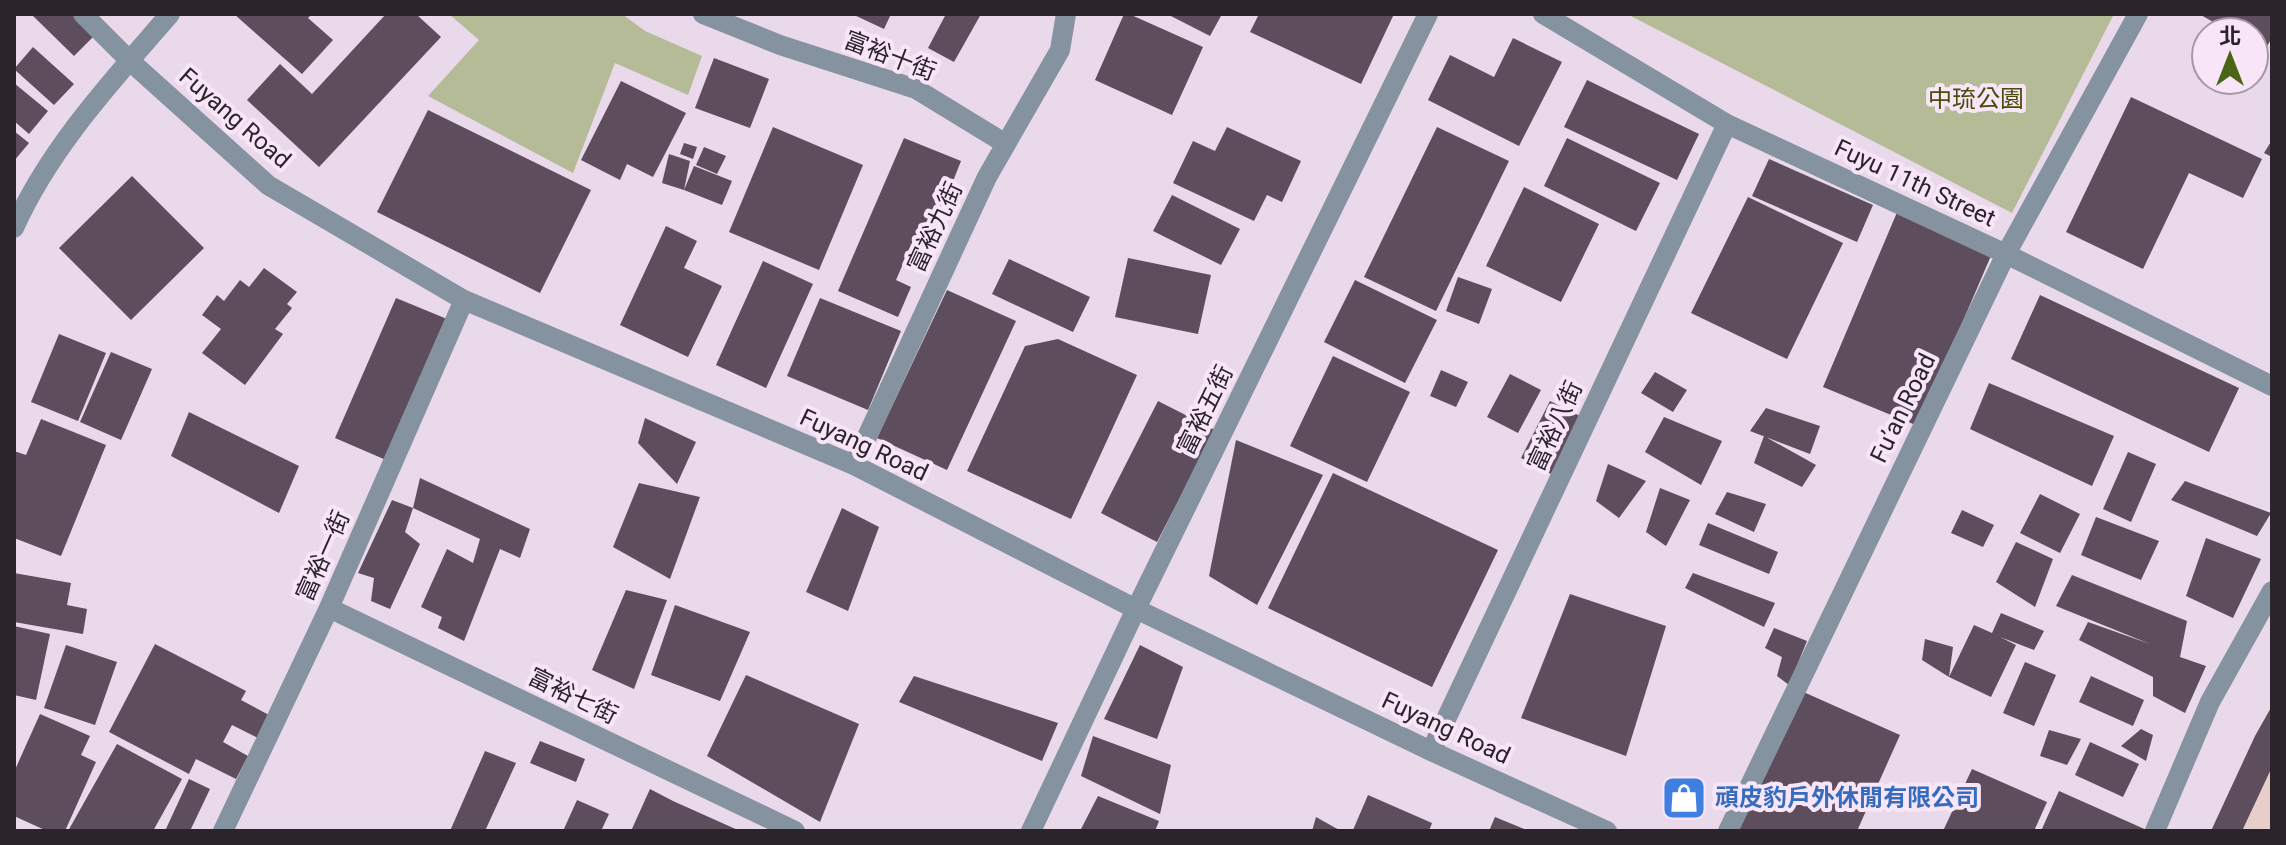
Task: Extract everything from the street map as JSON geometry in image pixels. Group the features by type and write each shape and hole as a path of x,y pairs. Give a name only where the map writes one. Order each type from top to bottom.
{"street":[{"name":"Fuyang Road","path":"83,14 130,61 268,185 464,300 854,465 1136,609 1431,751 1607,831"},
{"path":"14,228 24,205 84,115 170,14"},
{"name":"富裕十街","path":"703,14 780,45 916,89 1006,144"},
{"name":"富裕九街","path":"854,465 987,177 1060,50 1066,14"},
{"name":"富裕五街","path":"1031,831 1136,609 1428,14"},
{"name":"Fuyu 11th Street","path":"1543,14 1727,124 2006,254 2272,386"},
{"name":"Fu’an Road","path":"1728,831 2006,254 2138,14"},
{"name":"富裕八街","path":"1431,751 1727,124"},
{"name":"富裕一街","path":"223,831 329,608 464,300"},
{"path":"2155,831 2210,702 2272,591"},
{"name":"富裕七街","path":"329,608 795,831"}],"shaded area":[{"path":"2272,704 2272,831 2211,831 2255,736"}],"green space":[{"path":"449,14 622,14 645,31 702,56 688,95 615,63 573,173 428,96 479,40"},
{"name":"中琉公園","path":"1627,14 2114,14 2012,213"}],"building":[{"path":"31,14 77,14 97,33 74,56"},
{"path":"234,14 312,14 308,18 333,40 302,74"},
{"path":"386,14 416,14 441,37 319,167 247,100 280,64 312,94"},
{"path":"852,14 891,14 884,29"},
{"path":"946,14 981,14 954,62 928,48"},
{"path":"1124,14 1203,47 1172,115 1095,80"},
{"path":"1167,14 1222,14 1210,36"},
{"path":"1259,14 1394,14 1361,84 1250,32"},
{"path":"2199,14 2272,14 2272,38 2270,41 2270,16"},
{"path":"1513,38 1562,62 1519,146 1428,100 1450,55 1494,77"},
{"path":"33,47 74,84 54,105 14,69"},
{"path":"714,58 769,79 750,128 695,108"},
{"path":"1587,80 1699,134 1677,180 1564,127"},
{"path":"621,81 686,113 653,177 627,164 620,180 581,160"},
{"path":"14,83 48,111 29,134 14,121"},
{"path":"2131,97 2262,159 2243,198 2189,173 2143,269 2066,232"},
{"path":"428,110 591,190 540,293 377,212"},
{"path":"773,127 863,165 819,270 729,232"},
{"path":"1227,127 1301,161 1282,202 1267,195 1254,221 1173,183 1193,141 1215,151"},
{"path":"1437,127 1509,161 1436,311 1364,277"},
{"path":"14,131 29,143 14,161"},
{"path":"904,138 961,161 929,242 915,236 896,280 911,287 898,317 838,291"},
{"path":"1567,138 1660,183 1636,231 1544,186"},
{"path":"2272,140 2272,157 2264,153"},
{"path":"684,143 697,147 693,159 680,154"},
{"path":"704,147 726,156 717,174 696,165"},
{"path":"669,154 690,161 684,190 662,183"},
{"path":"1769,159 1873,205 1857,242 1752,196"},
{"path":"694,166 732,181 722,205 684,190"},
{"path":"132,176 204,248 131,320 59,248"},
{"path":"1524,187 1599,224 1561,302 1486,266"},
{"path":"1172,195 1240,229 1221,265 1153,231"},
{"path":"1748,197 1843,243 1787,359 1691,313"},
{"path":"1898,210 1993,251 1918,426 1823,387"},
{"path":"666,226 697,241 684,268 722,286 688,357 620,325"},
{"path":"1128,258 1211,275 1198,334 1115,317"},
{"path":"1009,259 1090,297 1073,332 992,294"},
{"path":"763,261 813,284 766,388 716,365"},
{"path":"264,268 297,292 287,304 292,308 275,329 283,334 245,385 202,353 221,329 202,315 217,295 224,301 240,280 249,287"},
{"path":"1458,277 1492,289 1479,324 1446,311"},
{"path":"1355,280 1437,320 1405,383 1324,342"},
{"path":"947,290 1016,321 947,470 877,438"},
{"path":"2040,295 2239,388 2209,452 2011,359"},
{"path":"396,298 447,319 386,460 335,438"},
{"path":"820,298 901,331 868,410 787,376"},
{"path":"59,334 106,353 78,421 31,402"},
{"path":"1058,339 1137,375 1071,519 967,471 1025,346"},
{"path":"111,352 152,369 121,440 80,422"},
{"path":"1333,356 1410,392 1367,482 1290,446"},
{"path":"1441,370 1468,382 1456,407 1430,396"},
{"path":"1655,372 1687,390 1673,412 1641,393"},
{"path":"1510,374 1541,390 1518,433 1487,417"},
{"path":"1989,383 2114,436 2092,486 1970,429"},
{"path":"1158,401 1215,430 1157,542 1101,513"},
{"path":"1550,401 1580,416 1551,474 1521,458"},
{"path":"1766,408 1820,426 1810,454 1750,431"},
{"path":"189,412 299,466 279,513 171,456"},
{"path":"1664,417 1722,441 1701,485 1645,452"},
{"path":"645,418 696,442 677,484 638,443"},
{"path":"41,419 106,445 61,556 14,538 14,451 26,455"},
{"path":"1764,436 1816,465 1802,487 1754,463"},
{"path":"1236,440 1323,475 1257,605 1209,576"},
{"path":"2128,452 2156,464 2131,522 2103,509"},
{"path":"1608,464 1646,481 1619,518 1596,501"},
{"path":"1333,473 1498,550 1432,687 1268,608"},
{"path":"420,478 530,529 520,558 500,549 464,641 438,628 442,617 421,607 447,549 473,563 480,539 413,508"},
{"path":"2185,481 2271,513 2257,536 2171,500"},
{"path":"639,483 700,497 670,579 613,547"},
{"path":"1660,488 1690,500 1666,546 1646,532"},
{"path":"1727,492 1766,504 1754,532 1715,514"},
{"path":"2040,494 2080,514 2060,553 2020,533"},
{"path":"392,500 413,508 405,532 420,544 390,609 371,601 374,578 358,573"},
{"path":"842,508 879,527 848,611 806,592"},
{"path":"1962,510 1994,525 1983,547 1951,533"},
{"path":"2096,517 2159,541 2141,580 2081,555"},
{"path":"1708,523 1778,552 1769,574 1699,545"},
{"path":"2206,538 2261,559 2233,618 2186,596"},
{"path":"2016,542 2053,559 2035,607 1996,582"},
{"path":"14,573 71,583 67,605 87,609 83,634 14,622"},
{"path":"1693,573 1775,603 1764,627 1685,588"},
{"path":"2072,575 2187,621 2180,657 2206,666 2185,713 2153,696 2153,677 2079,640 2088,622 2150,644 2056,606"},
{"path":"626,590 667,600 634,689 592,670"},
{"path":"1570,594 1666,626 1626,756 1521,718"},
{"path":"675,605 750,632 720,701 651,675"},
{"path":"2001,613 2044,631 2034,650 2000,637 2016,645 1991,697 1949,677 1974,625 1992,633"},
{"path":"14,626 50,634 36,700 14,695"},
{"path":"1774,628 1807,641 1789,685 1777,676 1782,657 1765,648"},
{"path":"1925,639 1953,647 1949,677 1922,660"},
{"path":"155,644 246,691 241,700 269,715 258,738 232,725 223,742 248,756 236,779 196,759 189,774 109,732"},
{"path":"66,645 117,662 95,725 44,708"},
{"path":"1140,645 1183,667 1157,739 1104,719"},
{"path":"2025,662 2056,675 2034,726 2003,713"},
{"path":"746,675 859,724 820,822 707,756"},
{"path":"914,676 1058,723 1042,761 899,702"},
{"path":"2091,676 2144,700 2133,726 2079,702"},
{"path":"1790,686 1900,735 1857,831 1725,831"},
{"path":"2272,706 2272,767 2242,831 2211,831 2255,736"},
{"path":"40,714 90,736 81,755 96,762 65,831 47,831 14,816 14,772"},
{"path":"2141,729 2153,735 2146,761 2121,746"},
{"path":"2049,730 2081,739 2067,765 2040,756"},
{"path":"1093,736 1171,765 1160,814 1081,776"},
{"path":"540,741 585,759 576,782 530,763"},
{"path":"2090,742 2139,764 2123,797 2075,775"},
{"path":"117,744 182,779 153,831 68,831"},
{"path":"485,751 516,763 485,831 450,831"},
{"path":"1972,769 2047,802 2034,831 1943,831"},
{"path":"189,779 210,789 190,831 165,831"},
{"path":"650,789 673,801 740,831 631,831"},
{"path":"2059,791 2149,831 2041,831"},
{"path":"1368,795 1432,823 1429,831 1353,830"},
{"path":"1098,796 1159,821 1155,831 1080,831"},
{"path":"577,800 609,814 601,831 563,831"},
{"path":"1316,817 1341,831 1312,831"},
{"path":"1495,817 1529,831 1489,831"}],"place":[{"name":"頑皮豹戶外休閒有限公司","path":"1684,798"}]}
